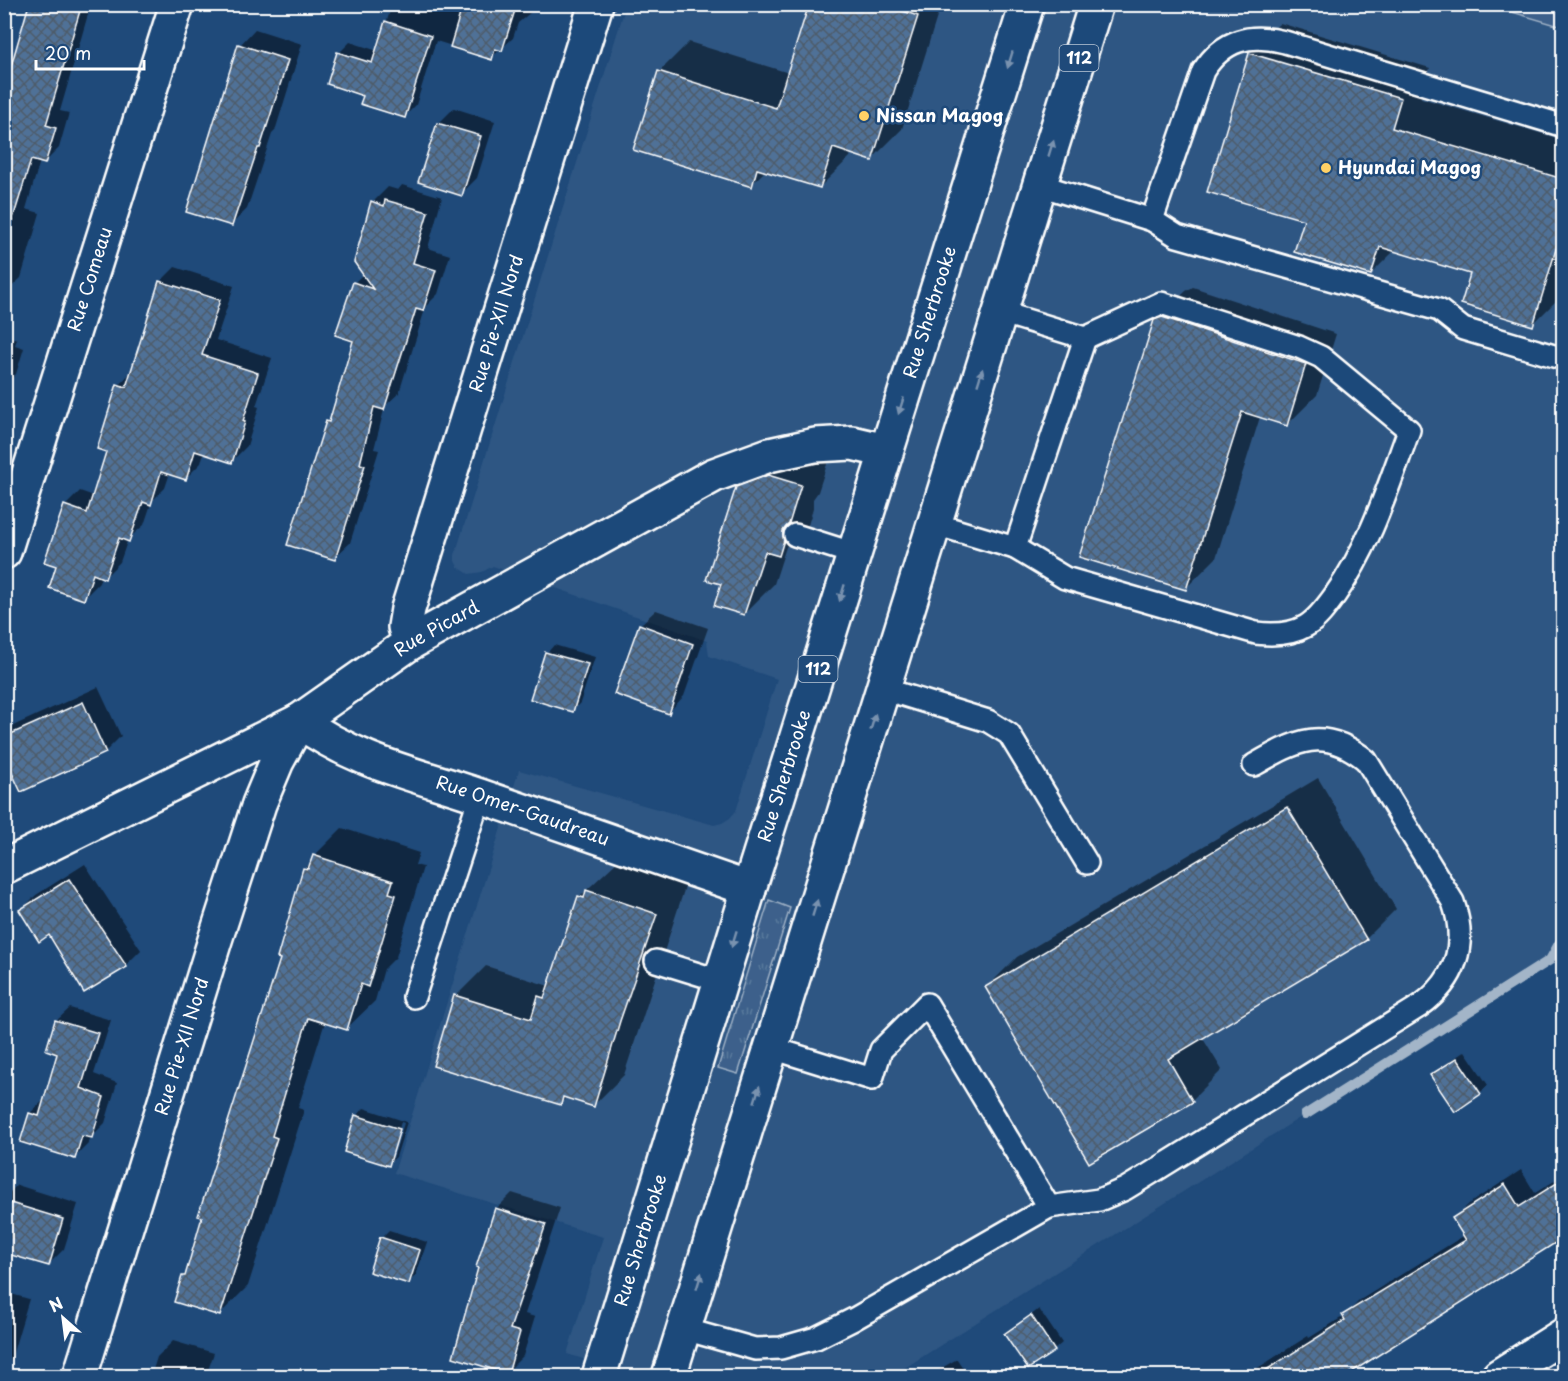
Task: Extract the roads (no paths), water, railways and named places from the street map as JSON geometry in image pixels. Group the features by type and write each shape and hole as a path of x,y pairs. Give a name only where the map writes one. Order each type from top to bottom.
{"street":[{"name":"Rue Comeau","path":"4,552 177,4"},
{"name":"Rue Pie-XII Nord","path":"410,643 405,627 408,609 596,4"},
{"name":"Rue Sherbrooke","path":"599,1377 749,889 1028,4"},
{"name":"112","path":"669,1377 1096,4"},
{"name":"Rue Picard","path":"4,867 299,721 410,643 698,483 731,467 769,455 834,443 867,446 886,451"},
{"name":"Rue Pie-XII Nord","path":"80,1377 215,940 260,804 277,761 299,721"},
{"name":"Rue Omer-Gaudreau","path":"299,721 323,738 373,762 480,796 749,889"},
{"path":"1499,1377 1563,1335"}],"lane":[{"path":"1152,220 1203,71 1217,53 1226,46 1246,38 1269,37 1563,126"},
{"path":"1040,185 1152,220 1177,236 1439,310 1463,329 1563,359"},
{"path":"935,524 1015,548 1065,578 1256,633 1290,632 1306,626 1317,616 1348,574 1374,524 1408,430 1321,357 1299,347 1161,303 1085,338 1000,312"},
{"path":"1015,548 1085,338"},
{"path":"795,535 855,554"},
{"path":"884,689 988,721 1010,734 1087,863"},
{"path":"684,1329 755,1349 781,1348 816,1338 854,1319 1049,1208 1099,1200 1125,1189 1420,1006 1440,989 1454,966 1460,941 1458,914 1454,902 1366,760 1342,745 1313,740 1292,744 1254,765"},
{"path":"414,997 480,796"},
{"path":"656,961 721,981"},
{"path":"772,1048 872,1079 881,1050 927,1004 1049,1208"}],"waterway":[{"path":"1305,1115 1550,960 1559,944 1564,940"}],"place":[{"name":"Nissan Magog","path":"864,116"},
{"name":"Hyundai Magog","path":"1326,168"}]}
